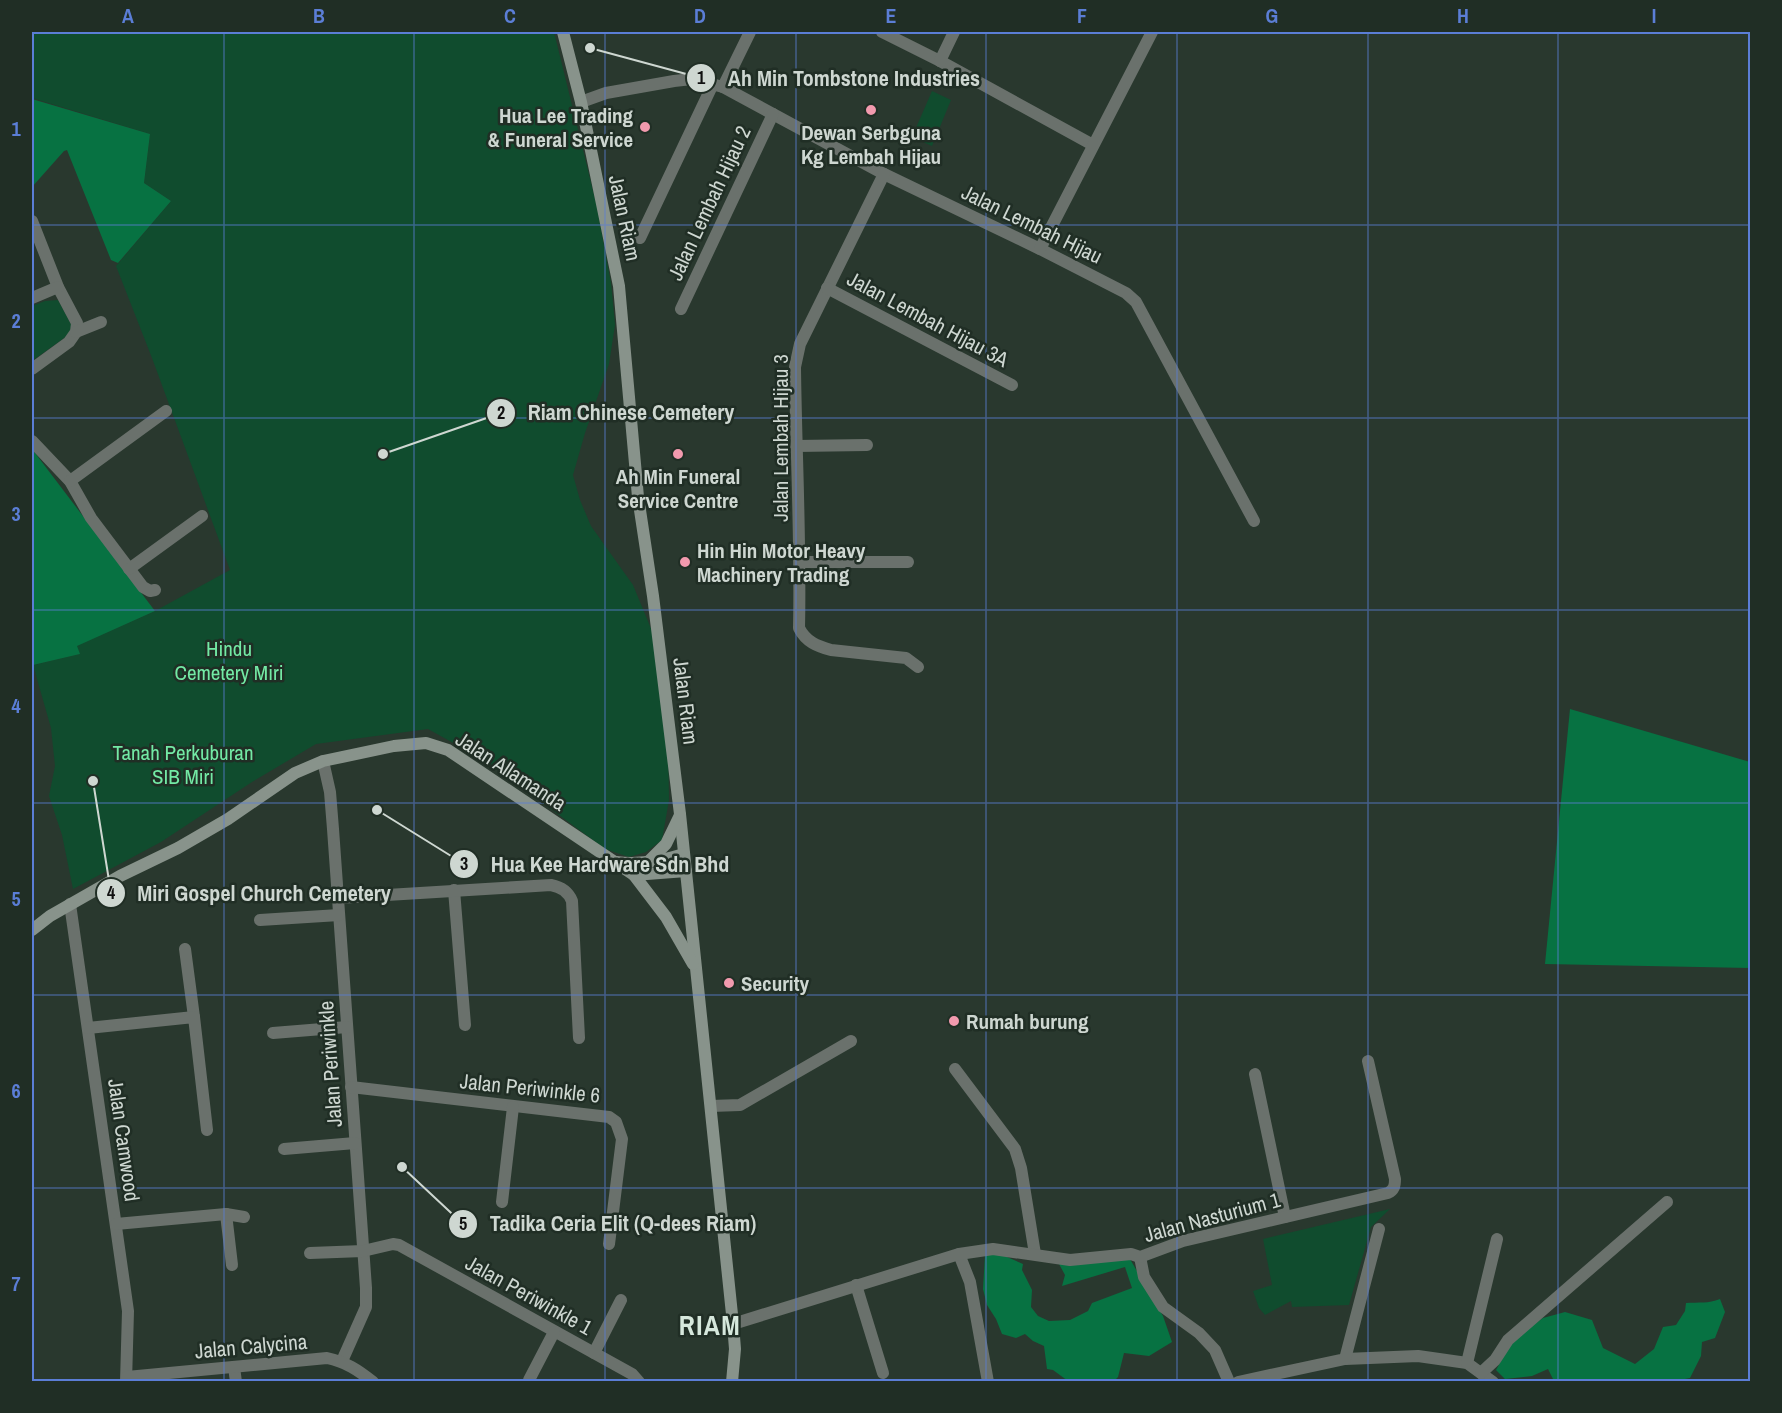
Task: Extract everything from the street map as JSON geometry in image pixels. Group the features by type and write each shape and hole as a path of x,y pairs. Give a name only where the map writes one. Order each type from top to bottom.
{"main road":[{"name":"Jalan Riam","path":"563,32 581,102 619,286 638,497 653,596 680,814 734,1324 735,1350 732,1382"},
{"name":"Jalan Allamanda","path":"32,930 70,904 120,876 178,848 228,819 295,773 322,761 394,746 426,743 448,750 634,875"},
{"path":"647,862 666,844 680,814"},
{"path":"612,861 647,862 684,854"},
{"path":"634,875 686,871"},
{"path":"634,875 666,917 697,970"}],"street":[{"path":"640,238 718,85 750,32"},
{"path":"882,32 940,61 1093,145"},
{"path":"940,61 954,32"},
{"path":"1040,249 1148,33"},
{"name":"Jalan Lembah Hijau","path":"581,102 606,93 674,81 692,79 718,85 884,174 1126,293 1136,302 1254,521"},
{"name":"Jalan Lembah Hijau 2","path":"681,309 773,114"},
{"name":"Jalan Lembah Hijau 3","path":"884,174 797,354 799,628 803,636 819,647 906,658 918,667"},
{"path":"32,221 58,287 77,323 76,332 69,342 32,369"},
{"path":"32,298 58,287"},
{"name":"Jalan Lembah Hijau 3A","path":"827,288 1012,384"},
{"path":"76,332 100,322"},
{"path":"70,481 166,411"},
{"path":"32,441 70,481 91,518 143,587 150,591 155,590"},
{"path":"796,446 867,445"},
{"path":"129,569 202,516"},
{"path":"800,562 908,562"},
{"name":"Jalan Periwinkle","path":"322,761 330,792 366,1288 366,1307 342,1361"},
{"path":"338,898 558,886 570,896 572,901 579,1038"},
{"path":"454,890 465,1025"},
{"name":"Jalan Camwood","path":"70,904 128,1311 127,1379"},
{"path":"260,920 339,915"},
{"path":"185,949 207,1130"},
{"path":"88,1028 194,1017"},
{"path":"273,1033 347,1027"},
{"path":"711,1106 740,1105 851,1041"},
{"name":"Jalan Nasturium 1","path":"734,1324 959,1254 993,1249 1070,1260 1131,1254 1140,1257 1183,1241 1388,1193 1395,1186 1395,1179 1368,1061"},
{"path":"955,1069 1015,1149 1022,1167 1035,1254"},
{"path":"1255,1074 1285,1217"},
{"name":"Jalan Periwinkle 6","path":"351,1087 609,1117 616,1122 622,1139 609,1244"},
{"path":"502,1202 513,1107"},
{"path":"284,1149 355,1143"},
{"path":"1238,1382 1345,1359 1418,1356 1467,1363 1488,1379 1495,1360 1508,1341 1667,1202"},
{"path":"116,1224 226,1215 244,1216"},
{"path":"226,1215 231,1265"},
{"path":"1345,1359 1379,1229"},
{"path":"1467,1363 1497,1239"},
{"name":"Jalan Periwinkle 1","path":"310,1253 363,1251 393,1244 399,1245 632,1374 638,1381"},
{"path":"959,1254 970,1282 988,1382"},
{"path":"1140,1257 1144,1277 1163,1307 1199,1333 1215,1350 1229,1382"},
{"path":"856,1285 883,1373"},
{"path":"594,1353 621,1300"},
{"path":"529,1380 554,1332"},
{"name":"Jalan Calycina","path":"127,1379 327,1358 342,1361 373,1382"},
{"path":"234,1367 236,1382"}],"green space":[{"path":"32,32 554,32 597,207 611,283 615,325 609,364 573,475 591,526 633,585 652,631 668,738 669,800 662,840 646,852 629,857 605,849 486,761 428,729 316,744 252,782 161,842 73,889 62,835 49,796 55,766 51,728 33,665 79,654 76,646 155,611 230,570 116,266 171,201 144,183 150,134 32,98"},
{"path":"932,91 951,100 932,146 912,137"},
{"path":"32,99 150,134 144,183 171,201 118,263 111,260 67,150 32,187"},
{"path":"58,300 71,324 71,332 32,361 32,306 45,301"},
{"path":"32,449 155,611 77,646 80,654 33,665 32,664"},
{"path":"1570,709 1750,762 1750,968 1545,964"},
{"path":"1390,1209 1371,1227 1349,1305 1292,1307 1291,1301 1265,1315 1259,1308 1253,1291 1272,1285 1263,1239"},
{"path":"998,1253 1023,1264 1022,1270 1032,1290 1031,1307 1038,1316 1049,1321 1070,1320 1088,1311 1092,1303 1132,1288 1125,1267 1062,1286 1065,1275 1059,1264 1130,1259 1163,1316 1172,1342 1149,1356 1124,1353 1118,1377 1114,1381 1068,1381 1053,1370 1047,1369 1044,1346 1025,1334 1016,1338 1002,1334 987,1305 983,1289 985,1255"},
{"path":"1720,1299 1725,1312 1715,1338 1702,1342 1701,1356 1690,1378 1670,1382 1557,1382 1548,1369 1532,1376 1505,1379 1496,1370 1509,1342 1543,1318 1565,1312 1592,1320 1603,1348 1635,1364 1654,1349 1663,1327 1676,1325 1685,1311 1686,1303"}],"place":[{"name":"Ah Min Tombstone Industries","path":"590,48"},
{"name":"Dewan Serbguna Kg Lembah Hijau","path":"871,110"},
{"name":"Hua Lee Trading & Funeral Service","path":"645,127"},
{"name":"Riam Chinese Cemetery","path":"383,454"},
{"name":"Ah Min Funeral Service Centre","path":"678,454"},
{"name":"Hin Hin Motor Heavy Machinery Trading","path":"685,562"},
{"name":"Miri Gospel Church Cemetery","path":"93,781"},
{"name":"Hua Kee Hardware Sdn Bhd","path":"377,810"},
{"name":"Security","path":"729,983"},
{"name":"Rumah burung","path":"954,1021"},
{"name":"Tadika Ceria Elit (Q-dees Riam)","path":"402,1167"}],"district":[{"name":"RIAM","path":"710,1325"}],"park label":[{"name":"Hindu Cemetery Miri","path":"229,660"},
{"name":"Tanah Perkuburan SIB Miri","path":"183,764"}]}
